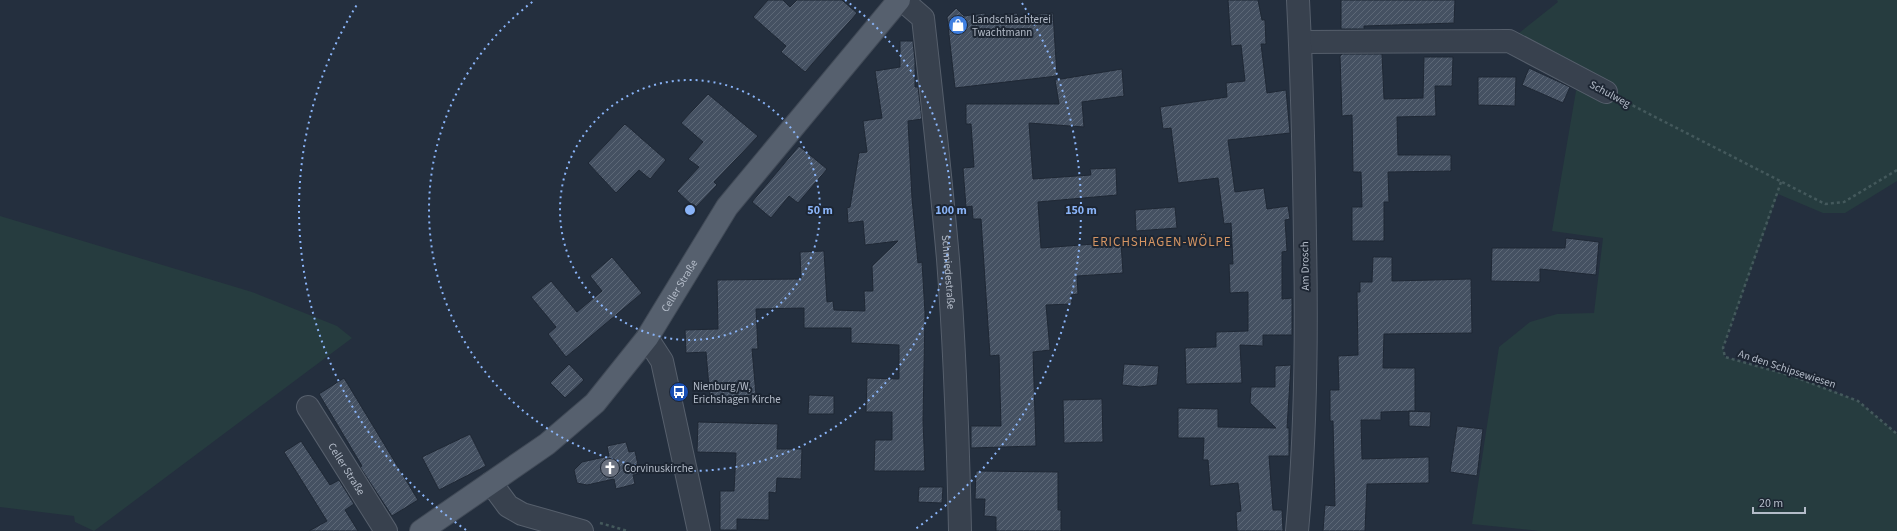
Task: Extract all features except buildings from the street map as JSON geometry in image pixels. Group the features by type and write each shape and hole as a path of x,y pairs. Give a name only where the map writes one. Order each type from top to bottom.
{"main road":[{"name":"Celler Straße","path":"421,531 547,444 595,403 647,338 727,207 899,0"}],"street":[{"name":"Schmiedestraße","path":"902,0 923,18 937,143 948,260 958,450 960,531"},
{"name":"Am Drosch","path":"1297,531 1305,425 1307,350 1301,42 1298,0"},
{"name":"Schulweg","path":"1301,42 1509,41 1606,92"},
{"path":"647,338 662,361 699,531"},
{"name":"Celler Straße","path":"308,407 386,531"},
{"path":"492,483 508,506 522,514 582,531"}],"path":[{"name":"Schulweg","path":"1606,92 1825,204 1844,202 1897,170"},
{"name":"An den Schipsewiesen","path":"1781,182 1723,348 1725,358 1792,376 1858,400 1897,434"}],"green space":[{"path":"1557,0 1897,0 1897,181 1845,213 1823,213 1778,194 1723,348 1725,357 1800,379 1858,401 1897,434 1897,531 1541,531 1472,524 1499,347 1530,322 1557,314 1594,313 1603,238 1552,231 1576,91 1583,80 1509,41 1558,2"},
{"path":"0,216 252,292 337,326 352,338 94,531 75,522 74,516 0,507"}],"place":[{"name":"Landschlachterei Twachtmann","path":"958,25"},
{"name":"Nienburg/W, Erichshagen Kirche","path":"679,392"},
{"name":"Corvinuskirche","path":"610,468"}],"district":[{"name":"ERICHSHAGEN-WÖLPE","path":"1162,242"}]}
